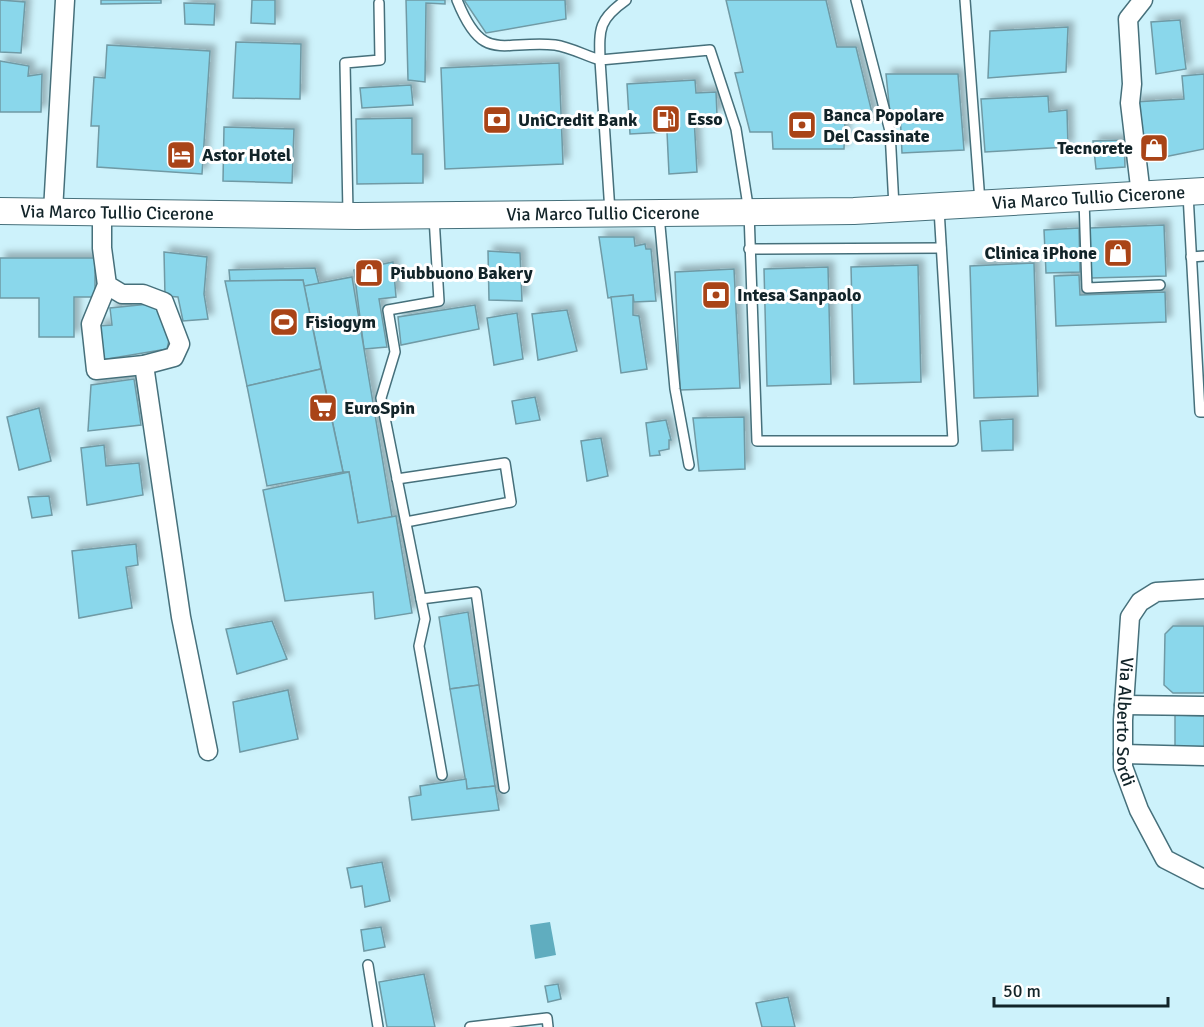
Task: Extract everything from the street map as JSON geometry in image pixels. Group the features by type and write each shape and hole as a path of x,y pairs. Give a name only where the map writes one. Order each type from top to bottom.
{"main road":[{"name":"Via Marco Tullio Cicerone","path":"0,211 102,210 348,216 749,213 895,209 1196,191"}],"street":[{"path":"53,211 65,0"},
{"path":"1141,195 1130,103 1132,84 1128,19 1143,0"},
{"path":"102,210 102,248 107,285 91,324 96,370 144,365 174,357 180,344 164,302 143,294 122,294 107,285"},
{"path":"144,365 181,617 208,751"},
{"name":"Via Alberto Sordi","path":"1204,589 1156,592 1140,602 1130,617 1123,754 1123,767 1138,810 1165,859 1204,879"},
{"path":"1124,705 1204,706"},
{"path":"1123,754 1204,756"}],"lane":[{"path":"457,0 466,22 480,39 493,47 557,45 600,60 710,50 736,129 749,213 757,441 953,441 939,206"},
{"path":"610,214 599,31 604,19 626,0"},
{"path":"856,0 890,131 895,209"},
{"path":"965,0 981,204"},
{"path":"348,216 345,63 380,60 379,3"},
{"path":"1196,191 1191,257 1200,412 1204,412"},
{"path":"1083,198 1087,288 1160,285"},
{"path":"659,213 675,389 689,465"},
{"path":"434,216 439,301 388,310 395,352 381,398 422,599 425,619 419,646 442,775"},
{"path":"750,249 941,249"},
{"path":"1191,257 1204,256"},
{"path":"397,479 505,463 511,502 406,522"},
{"path":"422,599 476,592 504,788"},
{"path":"368,965 378,1027"},
{"path":"470,1027 547,1018 548,1027"}],"water":[{"path":"550,922 556,955 535,959 530,925"}],"building":[{"path":"0,0 25,2 21,53 0,52"},
{"path":"101,0 161,0 161,3 101,4"},
{"path":"252,0 275,0 275,24 251,23"},
{"path":"406,0 445,0 445,4 426,3 425,82 408,80"},
{"path":"464,0 565,0 566,19 486,33"},
{"path":"726,0 826,0 837,47 856,47 874,121 845,122 844,149 773,149 772,132 750,132 735,73 743,72"},
{"path":"184,3 215,4 214,25 185,24"},
{"path":"1180,20 1186,69 1156,74 1151,22"},
{"path":"1068,27 1066,72 988,78 990,31"},
{"path":"236,42 301,44 300,99 233,98"},
{"path":"107,45 210,51 202,174 97,167 99,126 91,126 94,77 105,78"},
{"path":"0,61 29,66 28,76 42,74 41,112 0,112"},
{"path":"559,63 563,164 445,169 441,68"},
{"path":"886,74 958,74 964,150 902,153 900,112 890,113"},
{"path":"1204,74 1204,149 1144,161 1134,102 1184,99 1182,76"},
{"path":"695,80 696,93 716,92 717,115 694,117 697,172 669,174 667,132 630,134 627,84"},
{"path":"411,85 413,105 362,108 360,88"},
{"path":"1048,96 1049,112 1067,110 1068,147 985,152 981,99"},
{"path":"412,118 412,154 423,154 423,183 357,184 356,119"},
{"path":"224,127 294,129 292,183 223,181"},
{"path":"1124,140 1125,167 1096,169 1093,141"},
{"path":"1164,225 1166,276 1091,278 1090,228"},
{"path":"1079,228 1080,272 1046,273 1044,230"},
{"path":"599,237 634,237 635,246 645,244 646,249 651,249 656,301 634,302 633,295 608,298"},
{"path":"488,251 520,253 522,301 489,300"},
{"path":"164,252 207,257 204,294 208,319 183,321 178,297 165,296"},
{"path":"0,258 95,258 95,297 74,297 74,337 39,337 39,298 0,298"},
{"path":"393,262 396,297 379,299 387,347 364,349 354,270"},
{"path":"1034,263 1038,396 974,398 970,266"},
{"path":"918,265 921,382 854,384 851,267"},
{"path":"828,267 831,384 767,386 764,269"},
{"path":"315,268 319,284 304,286 303,280 230,281 229,270"},
{"path":"734,269 740,388 680,390 675,272"},
{"path":"1079,275 1080,295 1165,292 1166,322 1056,326 1054,276"},
{"path":"352,277 392,517 358,523 349,472 343,472 304,286"},
{"path":"303,280 321,369 247,386 225,281"},
{"path":"633,295 633,315 639,316 647,369 621,373 611,297"},
{"path":"159,303 170,336 167,349 101,360 98,326 112,325 110,308"},
{"path":"475,305 479,329 401,345 398,317"},
{"path":"567,310 577,351 538,360 532,314"},
{"path":"517,313 523,359 494,365 487,318"},
{"path":"321,369 343,472 267,486 247,386"},
{"path":"134,379 141,425 88,431 91,385"},
{"path":"535,397 540,420 516,424 512,401"},
{"path":"39,408 51,461 19,470 7,417"},
{"path":"744,417 745,469 699,471 693,418"},
{"path":"1013,419 1013,450 982,451 980,421"},
{"path":"666,420 671,440 669,440 669,449 659,451 660,455 650,456 646,423"},
{"path":"601,438 608,476 587,481 581,441"},
{"path":"104,445 106,466 139,463 143,495 87,505 81,448"},
{"path":"349,472 358,523 396,516 412,613 375,619 373,592 285,601 263,490"},
{"path":"49,496 52,515 32,518 28,497"},
{"path":"136,544 138,565 126,567 132,608 79,618 72,551"},
{"path":"468,612 479,685 450,689 439,617"},
{"path":"272,621 287,659 237,674 226,629"},
{"path":"1173,626 1204,626 1204,693 1173,693 1164,685 1165,634"},
{"path":"479,685 495,786 467,789 450,689"},
{"path":"288,690 298,739 240,752 233,702"},
{"path":"1175,715 1204,716 1204,747 1175,747"},
{"path":"466,779 467,789 495,786 499,810 412,820 409,797 421,795 420,786"},
{"path":"382,862 390,901 365,907 362,886 351,888 347,868"},
{"path":"381,927 385,947 364,951 361,930"},
{"path":"424,974 435,1027 387,1027 379,982"},
{"path":"558,984 561,999 548,1002 545,986"},
{"path":"788,997 795,1027 762,1027 756,1003"}],"place":[{"name":"Esso","path":"666,119"},
{"name":"UniCredit Bank","path":"497,120"},
{"name":"Banca Popolare Del Cassinate","path":"802,125"},
{"name":"Tecnorete","path":"1154,148"},
{"name":"Astor Hotel","path":"181,155"},
{"name":"Clinica iPhone","path":"1118,253"},
{"name":"Piubbuono Bakery","path":"369,273"},
{"name":"Intesa Sanpaolo","path":"716,295"},
{"name":"Fisiogym","path":"284,322"},
{"name":"EuroSpin","path":"323,408"}]}
